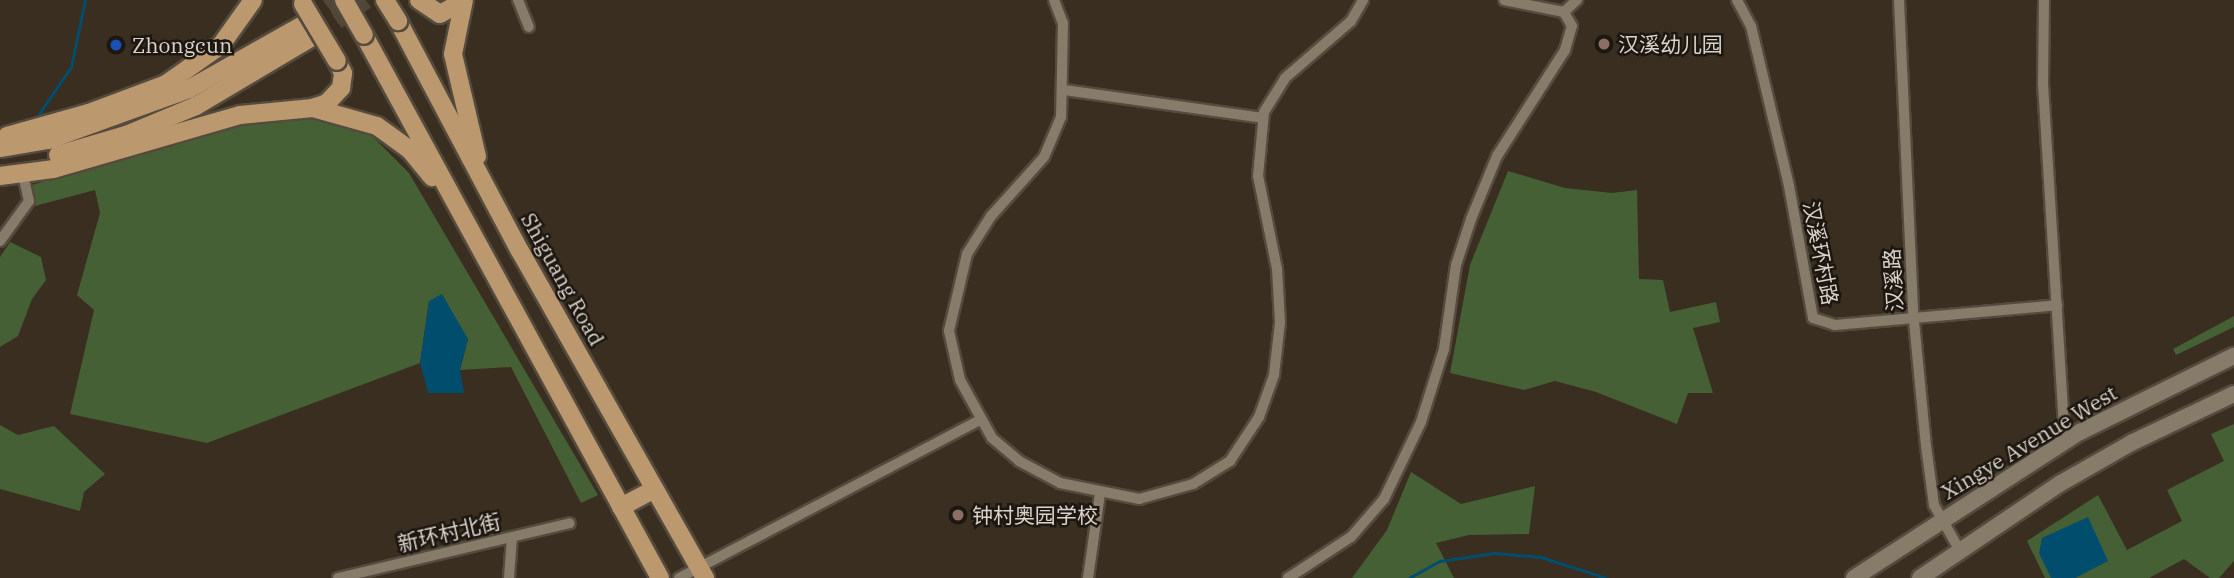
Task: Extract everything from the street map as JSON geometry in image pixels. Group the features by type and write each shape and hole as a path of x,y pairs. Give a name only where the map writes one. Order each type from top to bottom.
{"main road":[{"path":"344,0 660,578"},
{"name":"Shiguang Road","path":"385,0 485,187 702,573"},
{"path":"419,0 440,14 463,1"},
{"path":"463,1 453,54 485,187"},
{"path":"0,176 23,176 240,116 312,108 327,103 341,88 343,73 300,2"},
{"path":"0,138 89,113 166,84 221,45 253,4"},
{"path":"0,148 48,140 169,97 310,29 239,85 163,121 78,150 0,167"},
{"path":"312,108 377,126 400,142 462,216"},
{"path":"621,507 655,489"}],"street":[{"path":"518,0 529,27"},
{"path":"1054,0 1063,23 1064,90 1061,117 1044,157 991,216 967,254 956,292 950,331 960,380 992,438 1019,461 1060,483 1100,494 1139,499 1193,484 1230,461 1259,417 1274,375 1280,322 1277,269 1258,176 1263,118 1285,78 1351,21 1363,0"},
{"path":"1288,578 1351,537 1384,499 1421,422 1444,349 1456,265 1471,219 1497,156 1564,50 1572,26 1564,12 1504,0"},
{"path":"1564,12 1577,0"},
{"name":"汉溪环村路","path":"1737,0 1751,26 1789,186 1813,318 1835,326 2056,305"},
{"name":"汉溪路","path":"1899,0 1914,318 1930,483 1941,520 1960,551"},
{"path":"2043,0 2043,84 2065,442"},
{"path":"1064,90 1263,118"},
{"path":"0,241 29,201 23,176"},
{"name":"Xingye Avenue West","path":"1854,578 2065,442 2234,356"},
{"path":"1920,578 2131,443 2234,394"},
{"path":"679,578 702,573 980,420"},
{"path":"1088,578 1100,494"},
{"name":"新环村北街","path":"338,578 570,523"},
{"path":"509,578 512,537"}],"green space":[{"path":"311,116 371,135 409,173 598,495 581,503 511,367 460,370 468,339 429,301 420,363 207,443 70,414 94,310 77,295 100,213 95,190 35,206 29,186 175,142 275,117"},
{"path":"1508,171 1565,188 1612,193 1637,190 1639,279 1663,280 1670,312 1716,302 1720,322 1693,328 1713,393 1688,393 1677,424 1596,392 1555,381 1524,390 1450,373 1470,265"},
{"path":"10,242 41,257 46,280 32,299 18,336 0,347 0,257"},
{"path":"2234,316 2234,327 2176,355 2173,349"},
{"path":"2234,424 2234,561 2219,578 2210,578 2184,559 2149,578 2045,578 2027,541 2098,495 2127,550 2182,521 2167,490 2224,461 2211,434"},
{"path":"0,425 18,435 54,426 105,474 84,492 80,511 0,489"},
{"path":"1411,472 1461,504 1535,486 1529,534 1469,535 1436,543 1454,578 1352,578 1387,530"}],"water":[{"path":"442,294 468,339 460,370 464,393 428,393 420,363 429,301"},
{"path":"2088,517 2108,561 2075,578 2051,578 2039,553 2042,538"}],"waterway":[{"path":"39,114 71,67 85,0"},
{"path":"1409,578 1440,561 1495,553 1541,557 1607,578"}],"tunnel":[{"path":"306,23 337,0"},
{"path":"314,36 366,0"}],"place":[{"name":"汉溪幼儿园","path":"1604,44"},
{"name":"Zhongcun","path":"116,45"},
{"name":"钟村奥园学校","path":"958,515"}]}
